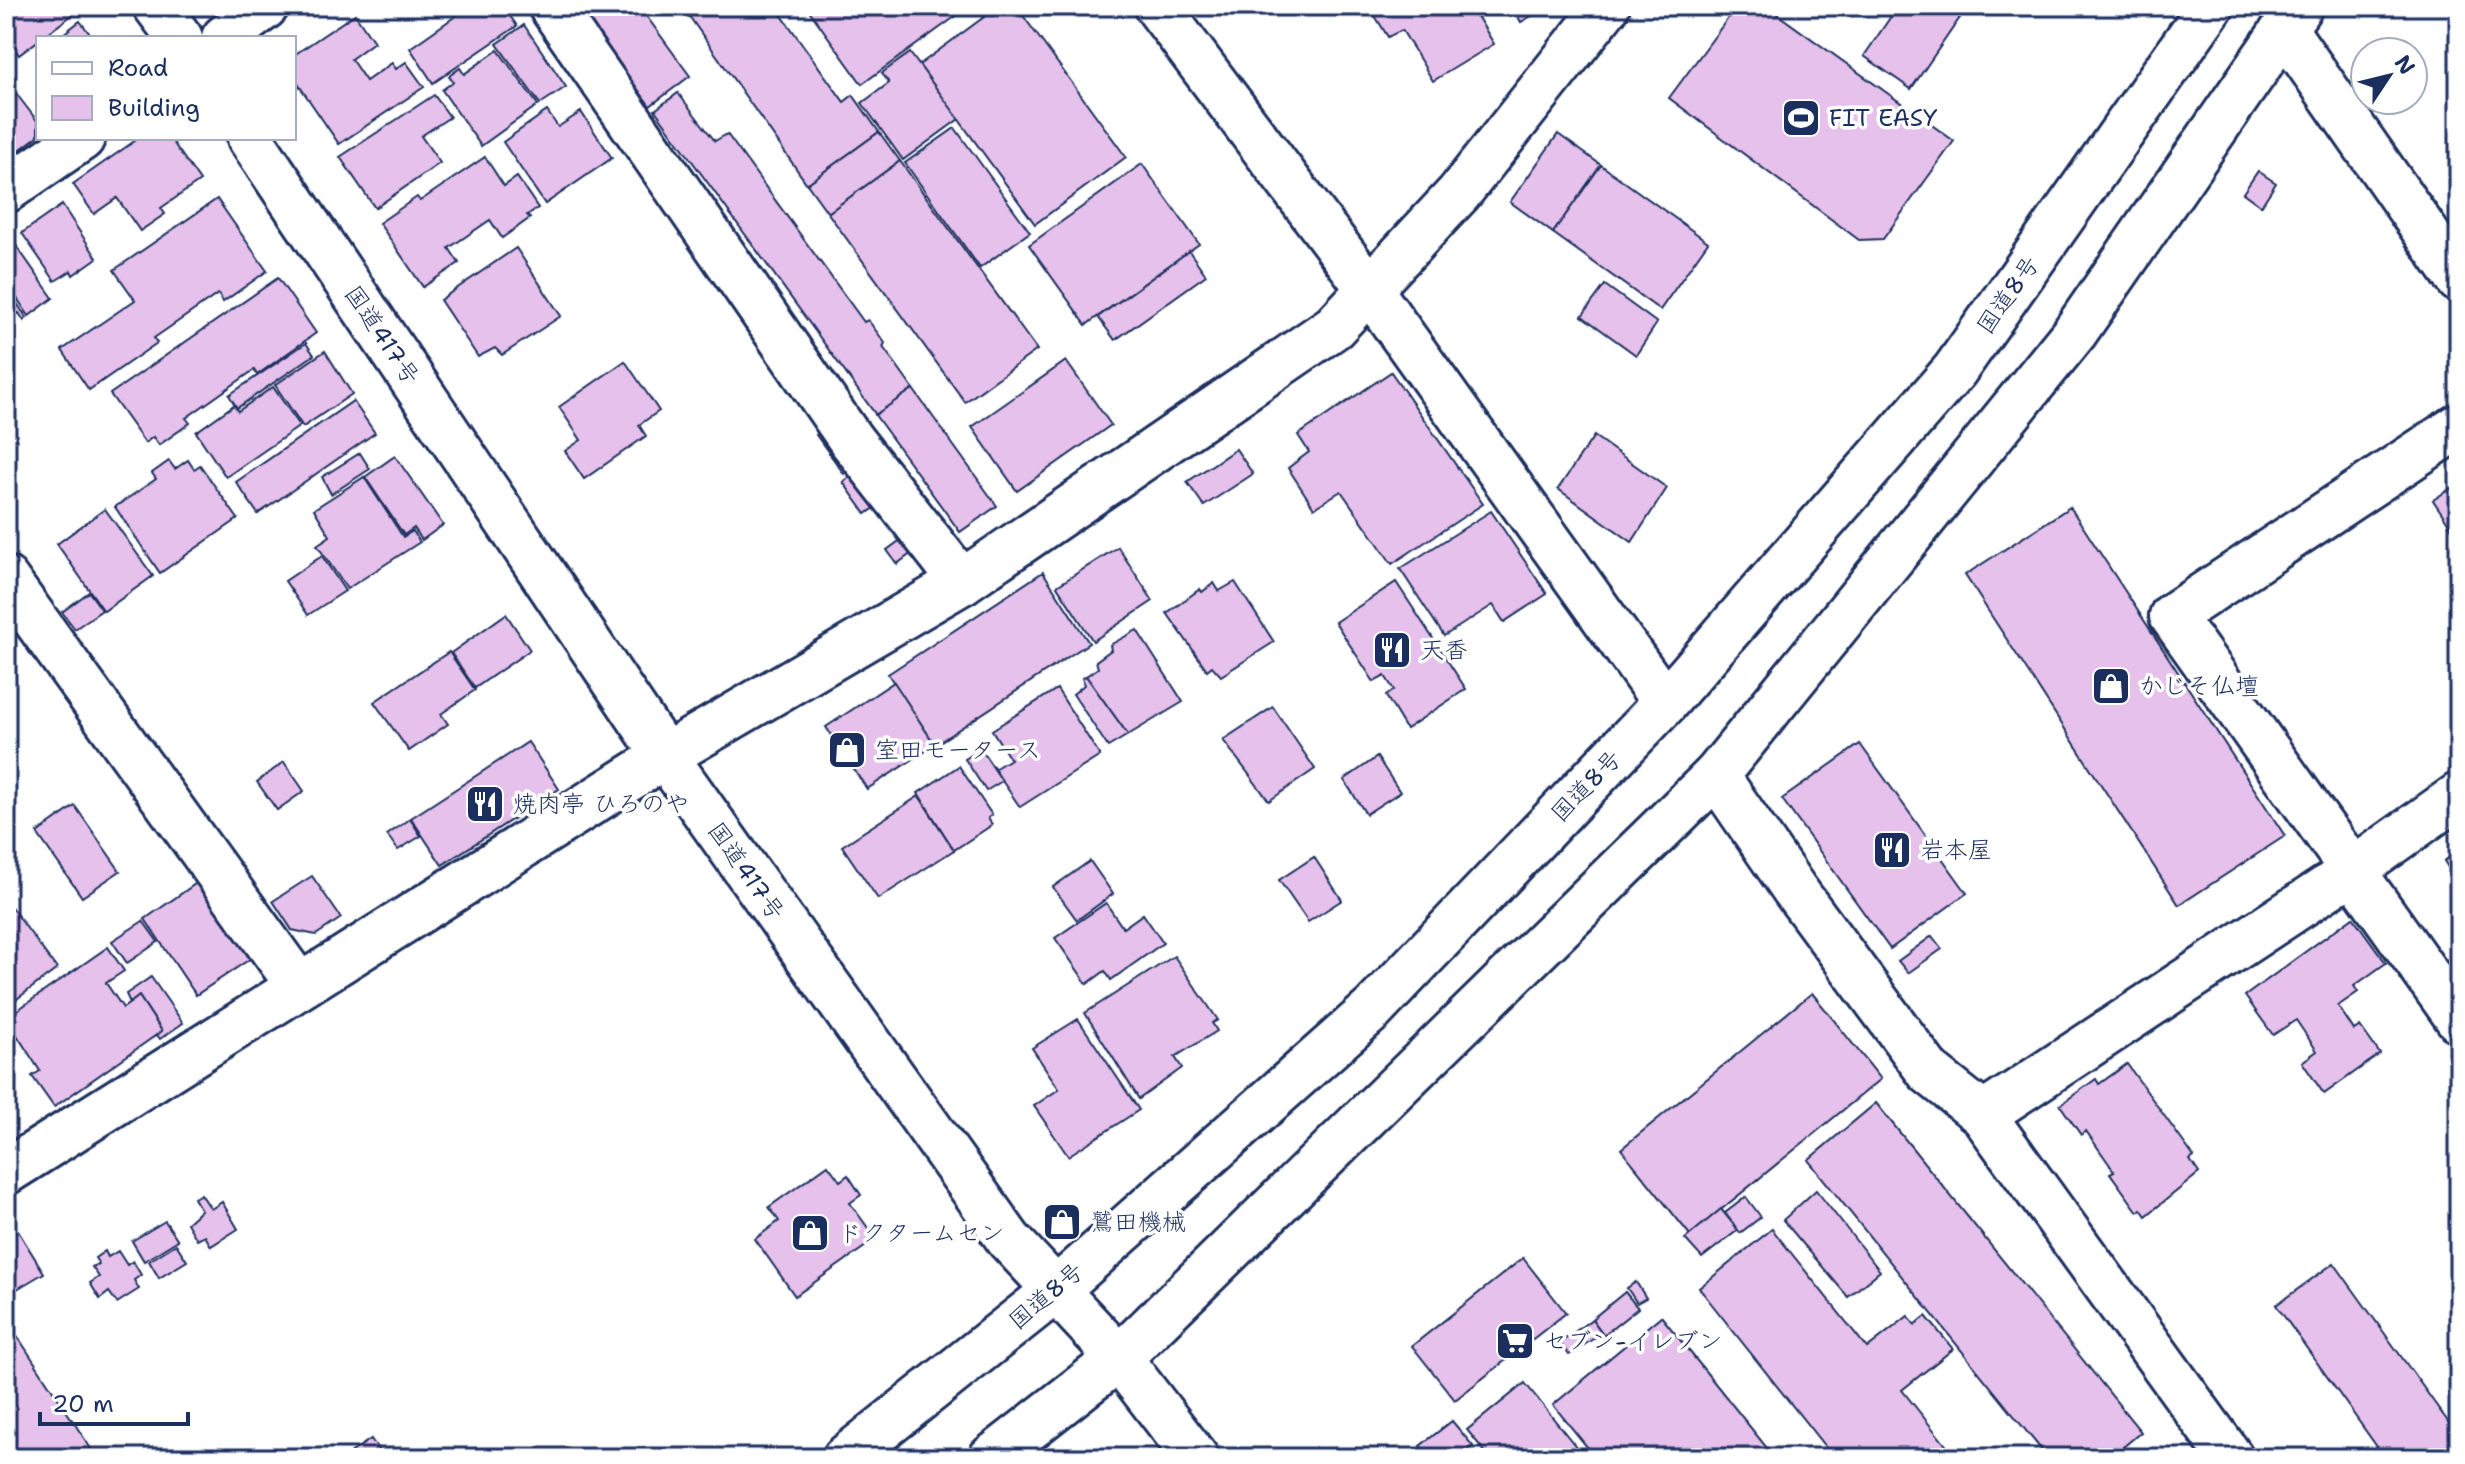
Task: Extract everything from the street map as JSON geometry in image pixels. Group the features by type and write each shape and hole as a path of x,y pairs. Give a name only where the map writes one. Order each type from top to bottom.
{"main road":[{"path":"156,6 178,36"},
{"path":"227,36 266,6"},
{"path":"551,6 851,440 962,582"},
{"path":"1157,6 1370,290 1665,703"},
{"path":"6,1172 665,756 962,582 1334,327 1459,193 1607,6"},
{"name":"国道8号","path":"845,1458 1056,1290 1373,1009 1665,703 1955,370 2211,6"},
{"path":"991,1458 1119,1358 1716,775 2075,332 2292,18 2459,280"},
{"path":"6,190 79,140"},
{"name":"国道417号","path":"251,140 665,756 1009,1240 1119,1358 1196,1458"},
{"path":"2459,426 2172,616 2459,1020"},
{"path":"6,579 299,986"},
{"path":"1716,775 1794,889 1929,1072 1983,1115 2231,1458"},
{"path":"1983,1115 2354,870 2459,795"}],"building":[{"path":"6,6 78,6 80,9 44,36 36,36 36,42 19,55 6,37"},
{"path":"470,6 503,6 517,26 433,83 410,48"},
{"path":"577,6 639,6 690,76 650,106"},
{"path":"682,6 775,6 844,102 853,95 879,132 807,184"},
{"path":"806,6 970,6 862,84"},
{"path":"999,6 1016,6 1126,157 1035,224 919,65"},
{"path":"1369,6 1471,6 1494,44 1433,81 1402,30 1388,37"},
{"path":"1512,6 1548,6 1521,22"},
{"path":"1737,6 1766,6 1954,141 1883,239 1859,240 1669,98"},
{"path":"1898,6 1968,6 1911,89 1864,56"},
{"path":"355,14 374,42 351,59 366,81 392,63 396,69 406,62 424,87 339,144 296,81 296,54"},
{"path":"80,21 91,36 61,36"},
{"path":"524,25 566,87 540,104 497,44"},
{"path":"498,50 538,105 481,146 442,90 453,82 449,76 460,68 464,74"},
{"path":"910,53 959,119 903,160 862,103 889,83 882,73"},
{"path":"8,83 36,119 36,138 13,155 6,146"},
{"path":"678,93 715,141 727,134 864,322 868,320 885,343 883,347 913,389 876,415 655,110"},
{"path":"434,95 450,117 421,136 440,163 375,208 340,157"},
{"path":"547,111 558,127 581,112 612,158 545,204 503,142"},
{"path":"955,128 1030,232 980,268 905,163"},
{"path":"879,132 900,161 828,213 807,184"},
{"path":"1558,134 1601,165 1553,233 1510,202"},
{"path":"136,140 171,140 200,181 161,208 165,214 140,231 117,198 94,214 73,184"},
{"path":"485,157 504,186 517,177 538,208 527,215 530,218 502,238 490,220 449,248 459,263 423,287 379,223 417,197 420,201"},
{"path":"900,161 1037,350 965,402 828,213"},
{"path":"1142,164 1199,244 1086,325 1029,245"},
{"path":"1601,165 1708,242 1660,310 1553,233"},
{"path":"2258,171 2276,183 2261,206 2243,193"},
{"path":"217,199 267,271 223,302 218,294 154,338 157,343 89,390 62,350 135,300 114,270"},
{"path":"62,205 97,258 73,275 71,271 55,281 22,233"},
{"path":"6,231 53,298 29,316 6,282"},
{"path":"516,248 561,316 502,355 495,348 478,357 440,300"},
{"path":"1189,251 1206,275 1115,340 1098,317"},
{"path":"278,278 316,333 257,375 254,370 186,418 190,423 159,445 153,437 145,443 110,394"},
{"path":"1605,285 1657,323 1636,355 1582,316"},
{"path":"6,288 27,318 24,321 19,313 13,317 6,307"},
{"path":"306,343 314,355 237,408 229,395"},
{"path":"325,351 352,394 303,427 275,385"},
{"path":"625,361 659,411 639,425 646,436 584,479 565,451 581,440 559,407"},
{"path":"1066,361 1111,425 1017,491 972,427"},
{"path":"1391,372 1483,504 1392,564 1341,491 1314,508 1288,468 1309,452 1298,435"},
{"path":"273,387 300,426 226,477 196,432 234,405 238,411"},
{"path":"913,389 997,506 960,532 875,415"},
{"path":"353,401 375,433 258,514 236,482"},
{"path":"827,427 855,467 844,474 816,435"},
{"path":"1594,436 1667,488 1632,542 1558,489"},
{"path":"1236,449 1253,474 1204,506 1187,482"},
{"path":"360,453 370,469 331,494 322,477"},
{"path":"395,456 443,525 422,540 414,528 404,535 365,477"},
{"path":"188,460 194,469 200,465 238,519 160,573 115,507 156,479 152,473 169,461 175,469"},
{"path":"859,471 882,503 866,514 843,482"},
{"path":"364,477 403,537 413,531 420,542 347,589 317,545 330,536 314,509"},
{"path":"2459,483 2459,539 2433,500"},
{"path":"2070,507 2285,836 2179,905 1965,575"},
{"path":"105,509 153,576 104,611 57,544"},
{"path":"1491,511 1547,594 1504,622 1493,605 1444,636 1400,569"},
{"path":"906,536 916,550 897,564 887,550"},
{"path":"1118,547 1153,601 1093,641 1057,586"},
{"path":"322,556 345,591 308,615 285,581"},
{"path":"1043,572 1089,643 935,745 888,674"},
{"path":"1235,582 1274,642 1221,676 1212,666 1207,670 1167,613 1200,589 1202,592 1214,583 1219,591"},
{"path":"1396,582 1466,689 1406,729 1386,696 1394,690 1385,676 1374,682 1335,622"},
{"path":"89,592 102,610 75,629 62,612"},
{"path":"506,614 530,650 475,688 451,653"},
{"path":"1137,630 1183,702 1128,735 1086,676 1098,668 1096,661 1111,650 1110,645"},
{"path":"449,652 475,690 441,714 448,724 409,751 374,702"},
{"path":"1086,676 1128,735 1108,747 1073,694 1084,685 1082,678"},
{"path":"894,682 935,745 867,789 826,727"},
{"path":"1057,689 1100,756 1020,807 994,769 1010,759 992,730"},
{"path":"1273,707 1315,769 1269,801 1223,740"},
{"name":"焼肉亭 ひろのや","path":"528,742 559,789 442,865 411,818"},
{"path":"1860,744 1967,893 1890,949 1782,799"},
{"path":"981,749 1002,781 986,791 965,759"},
{"path":"1377,757 1400,792 1366,814 1344,780"},
{"path":"284,762 304,791 277,810 257,782"},
{"path":"959,766 992,815 988,818 992,825 954,850 918,793"},
{"path":"919,796 954,850 878,899 842,846"},
{"path":"75,806 120,871 82,897 37,833"},
{"path":"410,819 421,836 398,850 387,835"},
{"path":"2459,851 2459,884 2444,861"},
{"path":"1314,857 1342,900 1308,922 1279,880"},
{"path":"1090,861 1113,894 1077,920 1053,887"},
{"path":"312,876 341,918 316,935 292,930 273,901"},
{"path":"198,882 250,959 196,995 145,919"},
{"path":"6,900 57,969 6,1007"},
{"path":"1106,903 1123,928 1143,914 1163,943 1111,980 1105,971 1087,984 1055,938"},
{"path":"2353,917 2386,963 2354,986 2358,992 2338,1006 2354,1030 2360,1026 2380,1054 2324,1094 2302,1062 2317,1051 2296,1020 2273,1035 2245,996"},
{"path":"143,921 158,942 127,963 112,941"},
{"path":"1932,936 1942,949 1908,973 1898,961"},
{"path":"108,947 124,971 106,983 123,1008 139,996 162,1031 54,1107 32,1076 40,1071 6,1018"},
{"path":"1174,956 1218,1020 1212,1023 1217,1031 1175,1057 1182,1068 1139,1099 1085,1013"},
{"path":"151,977 183,1023 160,1039 157,1035 162,1031 139,996 130,1003 126,994"},
{"path":"1812,993 1881,1079 1690,1235 1621,1149"},
{"path":"1078,1019 1139,1110 1068,1156 1034,1106 1059,1089 1032,1048"},
{"path":"2127,1064 2194,1157 2190,1160 2199,1173 2146,1216 2141,1209 2138,1212 2110,1173 2114,1171 2086,1131 2081,1135 2060,1105 2096,1079 2099,1084"},
{"path":"1876,1103 2141,1432 2110,1458 2048,1458 1808,1160"},
{"path":"828,1165 840,1181 848,1175 861,1195 850,1203 876,1239 795,1296 755,1239 779,1221 769,1207"},
{"path":"1816,1190 1880,1271 1848,1297 1783,1220"},
{"path":"201,1194 211,1209 222,1202 238,1229 211,1246 205,1236 197,1240 187,1223 201,1210 194,1198"},
{"path":"1746,1197 1761,1217 1740,1233 1725,1213"},
{"path":"1721,1209 1738,1230 1702,1258 1685,1239"},
{"path":"165,1221 178,1240 144,1261 132,1241"},
{"path":"1772,1229 1867,1348 1908,1316 1915,1325 1926,1316 1953,1349 1902,1390 1956,1458 1834,1458 1699,1288"},
{"path":"18,1231 44,1273 12,1292 6,1282 6,1238"},
{"path":"176,1244 187,1261 159,1278 149,1261"},
{"path":"105,1251 108,1257 118,1251 127,1265 133,1261 141,1275 134,1280 139,1289 117,1303 109,1292 100,1299 90,1283 99,1277 92,1267 99,1264 95,1258"},
{"path":"1523,1258 1566,1313 1455,1400 1412,1346"},
{"path":"2334,1263 2459,1437 2459,1453 2452,1458 2385,1458 2276,1305"},
{"path":"1636,1282 1646,1298 1637,1303 1627,1288"},
{"path":"1625,1292 1638,1308 1604,1335 1592,1319"},
{"path":"1661,1316 1775,1458 1596,1458 1553,1405"},
{"path":"1592,1319 1602,1333 1569,1355 1560,1343"},
{"path":"18,1337 97,1458 6,1458 6,1345"},
{"path":"1525,1383 1585,1458 1490,1458 1467,1430"},
{"path":"1452,1421 1473,1446 1458,1458 1430,1458 1420,1446"},
{"path":"371,1439 384,1458 343,1458"}],"place":[{"name":"FIT EASY","path":"1801,118"},
{"name":"天香","path":"1392,650"},
{"name":"かじそ仏壇","path":"2111,686"},
{"name":"室田モータース","path":"847,750"},
{"name":"焼肉亭 ひろのや","path":"485,804"},
{"name":"岩本屋","path":"1892,850"},
{"name":"鷲田機械","path":"1062,1222"},
{"name":"ドクタームセン","path":"810,1233"},
{"name":"セブン-イレブン","path":"1515,1341"}]}
